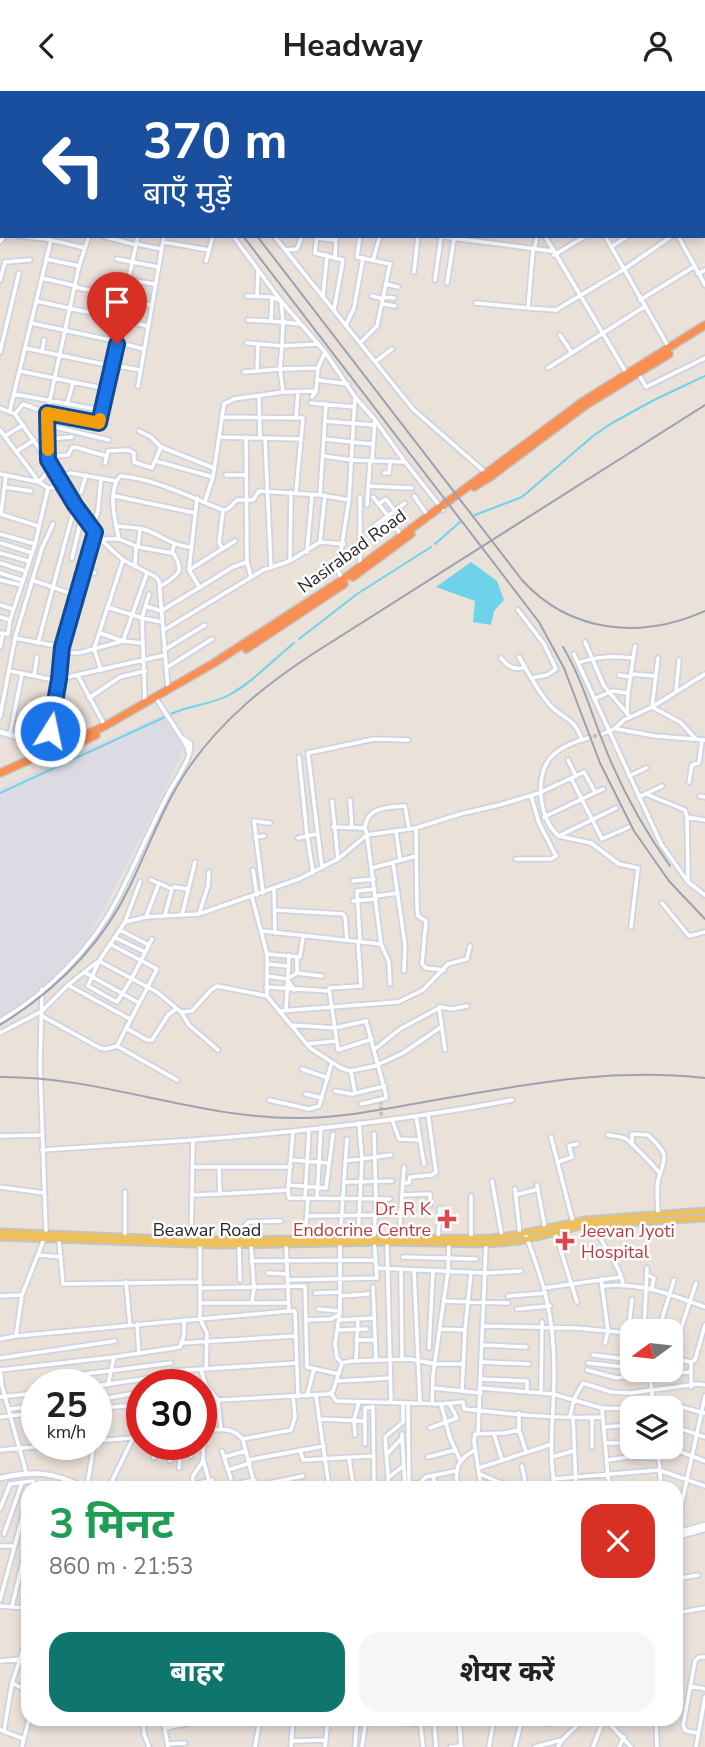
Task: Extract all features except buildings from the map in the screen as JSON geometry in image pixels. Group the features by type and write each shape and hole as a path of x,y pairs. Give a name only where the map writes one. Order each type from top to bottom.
{"highway":[{"name":"Nasirabad Road","path":"0,775 100,733 307,610 582,402 705,328"},
{"name":"Nasirabad Road","path":"628,376 638,373 705,328"},
{"name":"Nasirabad Road","path":"60,749 157,699 342,580 401,535 442,509"}],"main road":[{"name":"Beawar Road","path":"387,1240 438,1238 449,1241 471,1238 486,1241 555,1232 591,1222 705,1211"},
{"name":"Beawar Road","path":"0,1232 59,1241 486,1241 524,1235 573,1222 617,1223 705,1218"},
{"name":"Beawar Road","path":"0,1237 200,1242"},
{"name":"Beawar Road","path":"286,1241 358,1237 374,1240"}],"street":[{"path":"35,238 85,248"},
{"path":"48,459 47,413 79,266 88,238"},
{"path":"110,238 161,249"},
{"path":"15,414 23,404 47,413 99,423 138,238"},
{"path":"138,386 164,238"},
{"path":"206,261 212,238"},
{"path":"235,238 281,301 325,352 355,397 442,509"},
{"path":"276,238 421,417 488,475"},
{"path":"285,250 297,249 301,238"},
{"path":"317,238 315,253 341,257 344,262 334,310"},
{"path":"334,256 337,238"},
{"path":"360,238 357,257 390,264 377,326 360,343"},
{"path":"373,260 379,238"},
{"path":"414,272 418,238"},
{"path":"435,280 439,238"},
{"path":"447,283 450,238 534,248 553,253 582,238"},
{"path":"528,308 536,238"},
{"path":"546,238 628,376"},
{"path":"606,238 670,348"},
{"path":"611,247 625,238"},
{"path":"476,303 556,310 672,238"},
{"path":"676,238 705,285"},
{"path":"10,410 51,240"},
{"path":"163,242 209,250"},
{"path":"323,296 327,255"},
{"path":"346,325 354,308 363,258"},
{"path":"46,259 79,266"},
{"path":"117,259 158,267"},
{"path":"0,260 5,263 30,260"},
{"path":"0,280 5,263"},
{"path":"640,300 695,266"},
{"path":"257,296 258,269"},
{"path":"698,274 705,270"},
{"path":"0,352 19,273"},
{"path":"111,277 154,284"},
{"path":"42,278 125,298"},
{"path":"386,284 398,287"},
{"path":"247,296 272,297 281,301"},
{"path":"372,296 395,306"},
{"path":"271,321 272,297"},
{"path":"383,300 394,298"},
{"path":"36,301 148,326"},
{"path":"124,305 134,301 151,305"},
{"path":"281,301 283,322 280,369 283,393"},
{"path":"548,368 644,307"},
{"path":"248,320 301,325"},
{"path":"31,323 115,341"},
{"path":"560,335 572,353"},
{"path":"42,351 44,340"},
{"path":"247,343 282,346 318,344"},
{"path":"257,371 258,344"},
{"path":"128,345 144,349"},
{"path":"25,348 140,370"},
{"path":"375,362 392,349"},
{"path":"312,397 316,391 318,368 325,352"},
{"path":"638,373 646,387 705,358"},
{"path":"244,372 318,368"},
{"path":"20,371 107,389"},
{"path":"317,380 348,384"},
{"path":"67,404 74,382"},
{"path":"205,501 213,477 225,404 234,399 316,391"},
{"path":"296,418 298,392"},
{"path":"15,394 102,410"},
{"path":"259,396 268,492 271,568"},
{"path":"342,580 338,569 349,500 355,397"},
{"path":"311,403 355,407"},
{"path":"320,542 326,404"},
{"path":"0,408 15,414 100,539 123,560 156,577 161,586 169,690"},
{"path":"222,417 303,418 294,492 290,561"},
{"path":"368,505 375,420"},
{"path":"325,421 373,425"},
{"path":"5,436 23,425"},
{"path":"47,425 109,440"},
{"path":"0,430 39,482 48,488 63,487"},
{"path":"139,431 151,437 161,447 214,468"},
{"path":"48,439 72,437"},
{"path":"219,437 301,439"},
{"path":"246,437 247,562 251,577"},
{"path":"324,439 372,444"},
{"path":"17,451 34,440"},
{"path":"48,459 68,455 75,447 107,456"},
{"path":"105,463 110,450 128,450 134,453 134,462 153,467 161,447"},
{"path":"323,456 405,462"},
{"path":"156,461 213,477"},
{"path":"384,473 389,473 390,461"},
{"path":"39,482 52,467"},
{"path":"59,478 71,473 116,481"},
{"path":"0,474 39,482"},
{"path":"6,475 0,514 38,526"},
{"path":"81,492 86,475"},
{"path":"226,475 246,475"},
{"path":"111,549 117,539 114,496 116,481 122,476 179,490 223,510 237,500 254,499 259,491 294,492 349,500"},
{"path":"47,745 59,680 61,650 85,571 101,478"},
{"path":"368,486 412,488"},
{"path":"5,487 31,491"},
{"path":"0,647 35,544 48,488"},
{"path":"307,552 312,494"},
{"path":"114,496 195,513"},
{"path":"414,496 428,516"},
{"path":"360,497 362,564"},
{"path":"373,497 401,535"},
{"path":"197,498 189,570 200,588"},
{"path":"378,504 386,499 395,511"},
{"path":"368,531 405,503"},
{"path":"38,643 75,505"},
{"path":"223,510 219,543 223,549"},
{"path":"72,558 83,515"},
{"path":"0,717 16,636 47,533 53,524"},
{"path":"116,526 140,528 174,545 190,547"},
{"path":"135,567 140,528"},
{"path":"32,553 0,544 1,534 35,544"},
{"path":"100,539 117,539 137,547 173,553"},
{"path":"189,570 235,541"},
{"path":"164,630 251,577 290,561 320,542 344,544"},
{"path":"161,586 180,570 179,562 173,553 174,545"},
{"path":"0,553 29,561"},
{"path":"9,566 13,557"},
{"path":"101,670 94,649 123,560"},
{"path":"146,606 161,611 239,564 247,562"},
{"path":"0,563 25,571"},
{"path":"85,571 95,573"},
{"path":"0,573 32,580 78,596"},
{"path":"123,641 147,573"},
{"path":"0,580 21,586"},
{"path":"145,704 142,618 149,594"},
{"path":"0,605 13,609"},
{"path":"107,607 162,622"},
{"path":"518,610 544,643 556,669 554,673 531,678"},
{"path":"0,617 10,620"},
{"path":"10,671 59,680 164,652 205,625"},
{"path":"3,633 74,654 123,641"},
{"path":"99,633 123,641 142,643"},
{"path":"166,668 212,639"},
{"path":"585,642 608,693 628,716"},
{"path":"628,716 628,693 635,646"},
{"path":"574,654 660,844 688,882 705,895"},
{"path":"34,676 37,657"},
{"path":"516,859 555,858 555,852 535,814 536,794 548,760 562,749 585,739 575,724 551,707 519,657"},
{"path":"501,658 508,666 523,667"},
{"path":"578,663 591,658 633,658"},
{"path":"652,707 657,658"},
{"path":"676,691 679,660"},
{"path":"89,698 120,677 145,671"},
{"path":"10,734 22,674"},
{"path":"602,734 614,729 628,716 652,707 705,674"},
{"path":"77,675 105,726"},
{"path":"619,675 654,676"},
{"path":"594,699 617,691 628,693"},
{"path":"0,1021 52,983 91,939 117,900 177,776 189,757 191,746 180,736 157,699"},
{"path":"652,707 680,722 696,739"},
{"path":"614,729 621,728 655,736 704,739 698,763 692,765 689,782"},
{"path":"0,732 60,749"},
{"path":"322,868 308,753 374,739 408,740"},
{"path":"299,757 313,873"},
{"path":"568,760 576,776"},
{"path":"629,776 646,768"},
{"path":"125,922 164,915 199,914 255,896 313,873 338,859 367,835 416,828 536,794 584,772 595,792"},
{"path":"571,778 602,839 601,850"},
{"path":"639,797 662,786"},
{"path":"543,829 546,819 603,789"},
{"path":"646,793 685,810 688,882"},
{"path":"536,794 546,819 559,836 591,843 619,864 638,868 631,927"},
{"path":"350,800 352,828"},
{"path":"332,801 338,859"},
{"path":"304,805 314,803"},
{"path":"390,984 389,962 381,944 366,819 377,808 405,806 409,829"},
{"path":"559,836 616,808"},
{"path":"687,817 705,820"},
{"path":"263,893 254,821 270,823"},
{"path":"333,827 365,828"},
{"path":"602,839 629,827"},
{"path":"416,828 417,913 426,921 422,964 426,968 444,969"},
{"path":"396,831 400,860"},
{"path":"298,838 318,834"},
{"path":"255,837 264,836"},
{"path":"372,868 416,856"},
{"path":"182,915 195,862"},
{"path":"393,862 405,945 404,971"},
{"path":"253,870 255,896 267,954 267,996 307,1044 350,1071 378,1065 403,1053 441,1027"},
{"path":"199,914 208,886 209,872"},
{"path":"151,880 172,889 188,889"},
{"path":"353,881 374,880"},
{"path":"117,1002 88,986 99,961 125,922 140,882"},
{"path":"146,917 159,883"},
{"path":"164,915 172,889"},
{"path":"274,889 275,933"},
{"path":"372,1038 338,1050 328,988 361,986 357,891 375,890"},
{"path":"356,901 398,893"},
{"path":"662,903 689,936 705,932"},
{"path":"275,910 343,914 347,940"},
{"path":"120,930 149,945"},
{"path":"262,931 381,944"},
{"path":"297,957 300,957 303,936"},
{"path":"116,937 145,952"},
{"path":"114,1011 152,939"},
{"path":"110,944 157,969 117,1046"},
{"path":"279,1010 398,1002 423,990 450,963 467,959 470,946"},
{"path":"267,954 297,957"},
{"path":"286,1010 289,955"},
{"path":"297,957 298,973"},
{"path":"0,1033 42,1014 68,985 99,961"},
{"path":"99,961 149,987 181,1012 192,1011 211,989 217,986 267,996"},
{"path":"267,964 288,966"},
{"path":"83,972 139,1003"},
{"path":"267,976 287,979 298,973 322,976"},
{"path":"287,979 294,990"},
{"path":"68,985 130,1019"},
{"path":"266,987 329,991"},
{"path":"16,1336 22,1295 45,1237 40,1066 43,989"},
{"path":"375,1049 400,1029 439,1007 452,1009 467,1006"},
{"path":"439,1007 445,1050"},
{"path":"126,1028 152,1040 175,1009"},
{"path":"181,1012 188,1025 218,1050"},
{"path":"42,1014 100,1048 117,1046 177,1080"},
{"path":"291,1025 335,1028 366,1021 386,1098 361,1104"},
{"path":"307,1044 336,1041"},
{"path":"269,1100 309,1109 319,1106 332,1062"},
{"path":"303,1069 328,1078"},
{"path":"350,1071 355,1093"},
{"path":"335,1091 355,1093 384,1086"},
{"path":"306,1094 322,1098"},
{"path":"42,1150 289,1133 428,1115 512,1100"},
{"path":"403,1183 409,1183 410,1177 432,1175 436,1172 428,1115"},
{"path":"416,1116 424,1164"},
{"path":"390,1119 399,1139 420,1140"},
{"path":"358,1237 362,1181 359,1122"},
{"path":"317,1198 321,1127"},
{"path":"305,1238 309,1130"},
{"path":"289,1133 292,1160 289,1198 390,1199"},
{"path":"288,1185 326,1188 333,1133"},
{"path":"632,1145 632,1136 643,1134 650,1137 665,1156 665,1166 660,1174 658,1215"},
{"path":"0,1136 42,1135"},
{"path":"287,1280 377,1278 373,1135"},
{"path":"608,1135 625,1138 660,1174"},
{"path":"551,1136 573,1222"},
{"path":"331,1393 342,1363 335,1352 340,1316 339,1260 347,1139"},
{"path":"191,1240 193,1140"},
{"path":"558,1162 572,1157 569,1146 577,1144"},
{"path":"345,1161 391,1155"},
{"path":"292,1160 328,1163"},
{"path":"193,1167 291,1167"},
{"path":"399,1238 404,1167"},
{"path":"219,1168 220,1194"},
{"path":"344,1182 392,1181"},
{"path":"492,1181 502,1237"},
{"path":"0,1187 44,1192"},
{"path":"516,1195 537,1187 545,1228"},
{"path":"515,1189 524,1235 550,1306 553,1328 551,1415 554,1481"},
{"path":"192,1195 288,1191"},
{"path":"125,1192 125,1239"},
{"path":"402,1195 430,1194 430,1205"},
{"path":"471,1196 471,1238"},
{"path":"438,1238 440,1208"},
{"path":"307,1216 389,1215"},
{"path":"240,1280 245,1226 248,1222 281,1221"},
{"path":"591,1222 623,1284"},
{"path":"617,1223 619,1233"},
{"path":"555,1232 577,1302"},
{"path":"387,1240 391,1402"},
{"path":"59,1241 63,1284 201,1282"},
{"path":"286,1241 289,1311"},
{"path":"432,1404 433,1375 448,1271 449,1241"},
{"path":"478,1433 486,1241"},
{"path":"200,1242 200,1319 208,1342 204,1369"},
{"path":"245,1242 251,1261 254,1288 251,1303"},
{"path":"39,1255 61,1258"},
{"path":"403,1258 476,1259"},
{"path":"251,1261 376,1260"},
{"path":"377,1268 486,1273 521,1271"},
{"path":"645,1319 647,1268"},
{"path":"401,1269 402,1359"},
{"path":"414,1270 420,1403"},
{"path":"429,1348 433,1271"},
{"path":"462,1391 464,1330 471,1272"},
{"path":"268,1273 287,1274"},
{"path":"647,1275 654,1278 652,1288"},
{"path":"508,1296 545,1291 572,1283 621,1277"},
{"path":"601,1279 608,1331 605,1343"},
{"path":"662,1319 674,1280"},
{"path":"127,1282 131,1325"},
{"path":"683,1324 696,1283"},
{"path":"603,1286 623,1284 652,1288 705,1307"},
{"path":"201,1289 305,1286 307,1367 339,1374"},
{"path":"373,1287 376,1360"},
{"path":"315,1293 368,1294"},
{"path":"0,1296 22,1295"},
{"path":"630,1319 632,1299"},
{"path":"444,1301 508,1303"},
{"path":"201,1303 288,1303"},
{"path":"517,1309 550,1306"},
{"path":"318,1309 340,1316 374,1318"},
{"path":"0,1339 295,1311 297,1363 293,1424 287,1432 243,1440"},
{"path":"306,1320 340,1316"},
{"path":"356,1360 358,1318"},
{"path":"26,1472 9,1409 2,1397 0,1370 180,1347 184,1335 184,1320"},
{"path":"541,1392 542,1322"},
{"path":"137,1324 139,1354"},
{"path":"691,1362 695,1360 705,1325"},
{"path":"484,1326 620,1332"},
{"path":"337,1330 367,1329"},
{"path":"441,1329 464,1330"},
{"path":"181,1343 295,1336"},
{"path":"355,1340 375,1340"},
{"path":"0,1358 115,1341"},
{"path":"483,1345 526,1347"},
{"path":"593,1355 620,1362"},
{"path":"111,1369 114,1357"},
{"path":"342,1363 356,1360 417,1359 436,1364 464,1364"},
{"path":"683,1360 691,1362"},
{"path":"482,1362 529,1364"},
{"path":"691,1362 691,1387"},
{"path":"112,1371 171,1363"},
{"path":"217,1369 297,1363"},
{"path":"588,1363 620,1363"},
{"path":"307,1396 312,1369"},
{"path":"587,1370 620,1378"},
{"path":"683,1372 691,1372"},
{"path":"336,1381 391,1378"},
{"path":"481,1379 527,1381 527,1391"},
{"path":"575,1481 574,1451 567,1417 572,1399 583,1383 611,1392 705,1385"},
{"path":"651,1383 652,1396"},
{"path":"433,1388 541,1392 602,1408 620,1409"},
{"path":"221,1429 218,1400 331,1393"},
{"path":"331,1393 336,1401 432,1404 463,1402 464,1409 480,1411 603,1417"},
{"path":"2,1397 21,1395"},
{"path":"316,1395 327,1481"},
{"path":"683,1494 705,1396"},
{"path":"355,1435 359,1402"},
{"path":"388,1481 385,1437 402,1422 405,1403"},
{"path":"405,1403 406,1481"},
{"path":"430,1428 457,1418 449,1403"},
{"path":"441,1404 460,1460"},
{"path":"683,1406 703,1412"},
{"path":"365,1444 365,1408 373,1407 374,1481"},
{"path":"9,1409 21,1408"},
{"path":"602,1408 609,1481"},
{"path":"519,1413 519,1430 526,1452"},
{"path":"0,1417 21,1415"},
{"path":"592,1417 592,1447"},
{"path":"319,1419 365,1420"},
{"path":"604,1427 620,1426"},
{"path":"217,1429 235,1430 243,1440 254,1479 246,1481"},
{"path":"481,1481 473,1437 478,1433 494,1434 519,1430"},
{"path":"683,1430 705,1437"},
{"path":"494,1434 502,1460"},
{"path":"387,1454 402,1436 402,1466 405,1481"},
{"path":"605,1443 620,1443"},
{"path":"478,1468 552,1444"},
{"path":"228,1470 249,1462 324,1446"},
{"path":"0,1450 20,1448"},
{"path":"300,1450 303,1460 372,1456"},
{"path":"428,1457 455,1450"},
{"path":"456,1481 455,1471 460,1460 476,1450"},
{"path":"222,1451 231,1479"},
{"path":"224,1457 245,1451"},
{"path":"552,1457 574,1451"},
{"path":"112,1481 126,1452"},
{"path":"683,1454 705,1461"},
{"path":"349,1458 352,1481"},
{"path":"607,1460 620,1458"},
{"path":"658,1459 660,1481"},
{"path":"86,1481 91,1460"},
{"path":"179,1468 180,1460"},
{"path":"192,1481 192,1476 203,1460"},
{"path":"204,1460 210,1481"},
{"path":"388,1478 402,1466"},
{"path":"522,1466 525,1481"},
{"path":"561,1481 575,1477 659,1470 705,1486"},
{"path":"422,1481 455,1471"},
{"path":"0,1478 35,1472 71,1481"},
{"path":"33,1481 35,1472"},
{"path":"480,1474 496,1481"},
{"path":"281,1481 303,1476"},
{"path":"433,1476 434,1481"},
{"path":"0,1509 8,1485 21,1482"},
{"path":"4,1534 21,1487"},
{"path":"21,1523 0,1603 21,1607"},
{"path":"683,1532 705,1527"},
{"path":"0,1546 15,1546"},
{"path":"0,1566 9,1566"},
{"path":"12,1606 21,1569"},
{"path":"683,1578 698,1575"},
{"path":"683,1612 705,1608"},
{"path":"21,1656 2,1731 24,1739"},
{"path":"698,1733 683,1728 695,1661 699,1657 705,1657"},
{"path":"0,1661 20,1659"},
{"path":"12,1683 21,1688"},
{"path":"690,1686 705,1689"},
{"path":"696,1747 705,1701"},
{"path":"22,1747 27,1726"},
{"path":"143,1726 149,1747"},
{"path":"175,1726 165,1728 168,1746 185,1743"},
{"path":"255,1747 259,1726"},
{"path":"291,1747 293,1726"},
{"path":"325,1747 327,1726"},
{"path":"357,1726 358,1747"},
{"path":"358,1747 364,1726"},
{"path":"421,1726 422,1747"},
{"path":"434,1726 436,1747"},
{"path":"451,1747 461,1747 459,1726"},
{"path":"489,1747 493,1726"},
{"path":"515,1747 520,1726"},
{"path":"558,1747 575,1726"},
{"path":"593,1747 604,1726"},
{"path":"614,1726 631,1747"},
{"path":"656,1726 657,1747"},
{"path":"619,1747 624,1737"},
{"path":"292,1741 326,1740"},
{"path":"535,1747 561,1740"}],"shaded area":[{"path":"166,713 185,748 82,948 42,989 16,1009 0,1017 0,788"}],"water":[{"path":"471,562 497,581 504,600 494,611 491,625 473,622 475,601 436,587"}],"waterway":[{"path":"475,515 522,497 612,423 705,376"},
{"path":"435,544 460,522"},
{"path":"299,639 357,594 431,547"},
{"path":"171,714 215,701 238,690 294,643"},
{"path":"0,793 165,717"}],"tunnel":[{"path":"588,738 602,734"},
{"path":"381,1101 381,1120"}],"railway":[{"path":"245,238 539,622 564,668 600,763 634,831 669,881 705,919"},
{"path":"259,238 522,580 541,598 584,621 632,628 656,626 705,611"},
{"path":"0,1025 58,982 106,928 119,908 181,780 202,749 245,705 311,655 705,405"},
{"path":"563,647 623,787 640,820 670,866"},
{"path":"0,1077 75,1083 224,1112 299,1118 353,1114 572,1079 637,1075 705,1078"}],"slow traffic":[{"path":"48,450 47,413 99,423 100,419"}],"place":[{"name":"Dr. R K Endocrine Centre","path":"447,1219"},
{"name":"Jeevan Jyoti Hospital","path":"565,1241"}],"route":[{"path":"50,731 62,647 95,532 63,487 48,460 47,413 99,423 117,344"}]}
